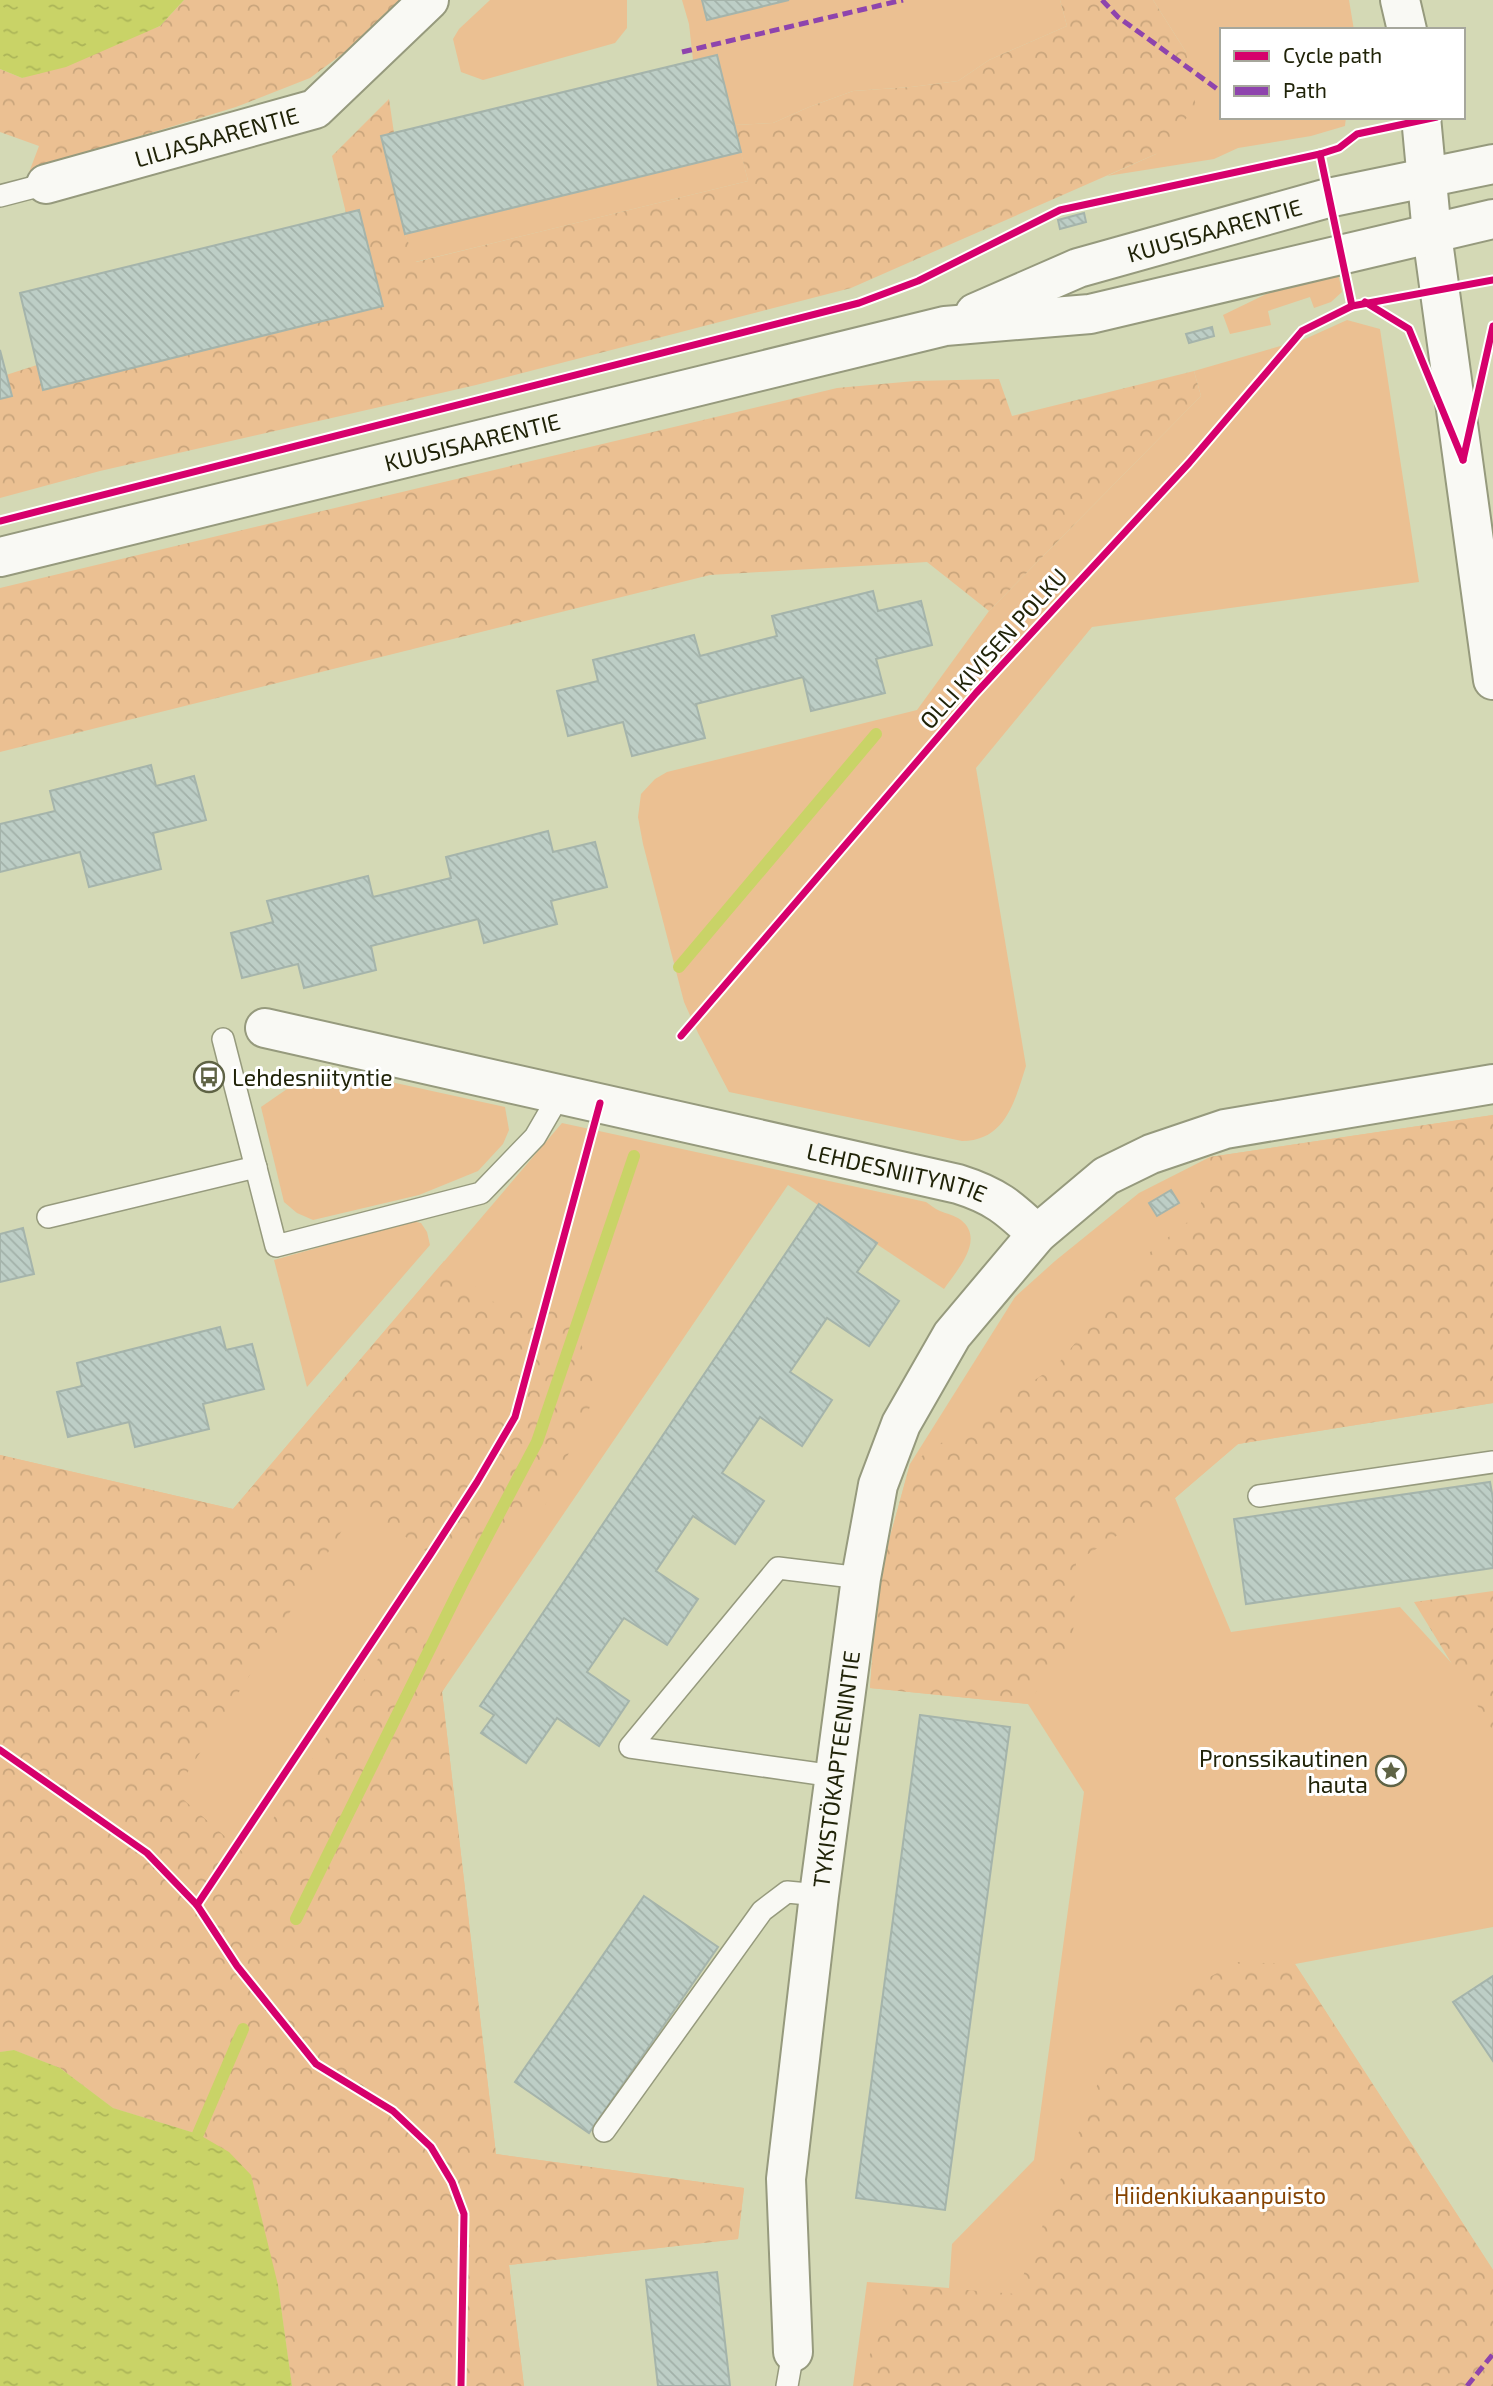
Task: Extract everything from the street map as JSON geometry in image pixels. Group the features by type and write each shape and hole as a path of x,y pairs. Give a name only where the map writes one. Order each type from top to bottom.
{"street":[{"name":"LILJASAARENTIE","path":"46,184 315,109 429,0"},
{"path":"1401,0 1406,28"},
{"path":"1421,119 1432,234 1493,680"},
{"name":"KUUSISAARENTIE","path":"945,327 1078,268 1328,198 1493,164"},
{"name":"KUUSISAARENTIE","path":"0,557 945,327 1090,314 1493,219"},
{"name":"LEHDESNIITYNTIE","path":"265,1028 958,1184 999,1200 1037,1234"},
{"path":"1037,1234 1106,1176 1185,1141 1225,1129 1493,1084"},
{"name":"TYKISTÖKAPTEENINTIE","path":"790,2369 786,2179 834,1776 861,1578 878,1485 901,1424 952,1335 1037,1234"}],"lane":[{"path":"0,195 46,184"},
{"path":"223,1039 276,1246 481,1193 535,1137 559,1094"},
{"path":"48,1217 256,1167"},
{"path":"1259,1496 1493,1462"},
{"path":"834,1776 630,1747 778,1569 861,1578"},
{"path":"604,2131 762,1911 787,1892 819,1895"}],"green space":[{"path":"184,0 407,0 380,26 310,78 236,107 39,167 28,175 39,146 0,132 0,69 22,78 160,26"},
{"path":"490,0 627,0 627,28 615,43 483,80 461,72 453,39 459,29"},
{"path":"682,0 702,0 708,20 789,0 1060,0 1067,26 989,60 958,81 853,91 773,123 734,125 717,55 693,60 689,24"},
{"path":"1060,0 1153,0 1186,52 1196,107 1156,154 851,288 476,385 100,471 0,498 0,399 6,375 37,365 44,389 383,306 359,210 346,213 332,156 389,99 394,133 381,137 405,234 416,262 748,181 734,125 773,123 853,91 958,81 989,60 1067,26"},
{"path":"1153,0 1349,0 1354,28 1220,28 1220,119 1346,119 1345,126 1311,136 1238,148 1214,159 1107,176 1156,154 1186,52"},
{"path":"741,152 748,181 415,262 405,234"},
{"path":"1337,268 1342,292 1331,302 1314,308 1310,297 1268,311 1271,325 1230,334 1223,315 1301,277"},
{"path":"1347,320 1380,329 1419,582 1092,627 976,768 1026,1066 1013,1105 999,1126 977,1139 962,1141 729,1092 684,1002 643,844 638,817 641,794 655,779 667,772 917,710 989,611 1201,396 1194,371 1305,339"},
{"path":"1194,371 1201,396 989,611 927,562 710,575 0,752 0,588 837,388 915,381 999,379 1012,416"},
{"path":"350,1073 505,1107 509,1130 503,1144 478,1171 419,1195 313,1220 297,1213 284,1202 261,1107 287,1089"},
{"name":"Hiidenkiukaanpuisto","path":"1493,1115 1493,1403 1238,1444 1175,1498 1231,1632 1400,1607 1493,1708 1493,1927 1295,1964 1493,2270 1493,2386 853,2386 867,2282 949,2288 952,2244 1034,2160 1084,1792 1028,1704 870,1688 878,1581 910,1464 1015,1297 1139,1193 1210,1157"},
{"path":"1493,1115 1493,1403 1238,1444 1175,1498 1076,1562 1073,1637 1028,1704 870,1688 878,1581 910,1464 1057,1365 1152,1250 1199,1213 1210,1157"},
{"path":"562,1123 926,1202 961,1220 968,1228 970,1246 961,1265 944,1289 788,1185 442,1692 496,2154 744,2188 738,2239 509,2265 524,2386 292,2386 278,2285 198,2134 113,2108 60,2068 14,2050 0,2052 0,1455 233,1509"},
{"path":"412,1221 421,1223 427,1232 430,1245 307,1387 274,1260"},
{"path":"444,1261 501,1308 565,1310 600,1385 545,1505 437,1559 359,1504 175,1792 248,1857 412,1607 453,1673 442,1692 496,2154 744,2188 738,2239 509,2265 524,2386 292,2386 278,2285 198,2134 113,2108 60,2068 14,2050 0,2052 0,1455 233,1509"},
{"path":"1493,1591 1493,1731 1414,1602"},
{"path":"1237,1962 1295,1964 1493,2270 1493,2386 854,2386 905,2285 1016,2294 1103,2070 1168,2000"}],"water":[{"path":"0,0 184,0 160,26 66,67 22,78 0,69"},
{"path":"14,2050 60,2068 113,2108 198,2134 229,2152 251,2175 278,2285 292,2386 0,2386 0,2052"}],"building":[{"path":"702,0 789,0 707,20"},
{"path":"717,55 741,152 405,234 381,136"},
{"path":"359,210 383,306 43,390 20,293"},
{"path":"1084,213 1086,222 1060,229 1058,220"},
{"path":"1212,327 1214,336 1189,343 1186,334"},
{"path":"0,350 12,396 0,399"},
{"path":"873,591 878,611 921,601 932,645 876,659 885,693 811,711 803,677 696,704 705,738 632,756 623,722 568,736 557,691 598,681 593,660 694,635 700,656 777,636 772,616"},
{"path":"151,765 156,786 194,776 206,820 153,833 161,869 89,887 80,852 0,872 0,824 55,811 50,791"},
{"path":"548,831 553,852 595,842 607,887 551,901 557,924 484,943 478,919 371,946 376,970 304,988 298,964 242,978 231,933 273,922 267,901 368,876 373,897 451,878 446,857"},
{"path":"1171,1190 1179,1203 1157,1216 1149,1203"},
{"path":"819,1204 877,1243 857,1272 899,1301 869,1346 827,1318 790,1372 832,1400 802,1446 760,1417 722,1473 764,1501 735,1544 693,1516 656,1571 698,1599 667,1645 624,1618 587,1672 629,1701 599,1746 557,1718 526,1763 481,1733 494,1715 480,1706"},
{"path":"23,1228 34,1274 0,1282 0,1234"},
{"path":"220,1327 226,1350 252,1344 264,1389 203,1404 209,1429 135,1447 129,1422 68,1437 57,1392 82,1386 77,1363"},
{"path":"1490,1482 1493,1499 1493,1568 1246,1604 1234,1519"},
{"path":"920,1715 1010,1727 945,2210 856,2198"},
{"path":"644,1896 718,1947 589,2133 515,2082"},
{"path":"1493,1976 1493,2061 1453,2002"},
{"path":"717,2272 730,2386 658,2386 646,2280"}],"waterway":[{"path":"679,967 876,734"},
{"path":"296,1919 462,1584 537,1442 634,1156"},
{"path":"198,2134 243,2029"}],"marked path":[{"path":"682,52 903,0"},
{"path":"1102,0 1118,17 1220,91"},
{"path":"1467,2386 1493,2354"}],"cycle path":[{"path":"0,521 859,303 918,281 1060,210 1320,154 1339,148 1357,134 1428,119"},
{"path":"1320,154 1352,306"},
{"name":"OLLI KIVISEN POLKU","path":"681,1036 976,693 1189,463 1302,331 1352,306 1493,280"},
{"path":"1365,302 1409,329 1463,460"},
{"path":"1463,460 1493,326"},
{"path":"197,1905 430,1555 515,1417 600,1103"},
{"path":"0,1750 147,1853 197,1905 237,1966 316,2064 393,2111 431,2147 452,2182 464,2214 461,2386"}],"place":[{"name":"Lehdesniityntie","path":"209,1077"},
{"name":"Pronssikautinen hauta","path":"1391,1771"}]}
